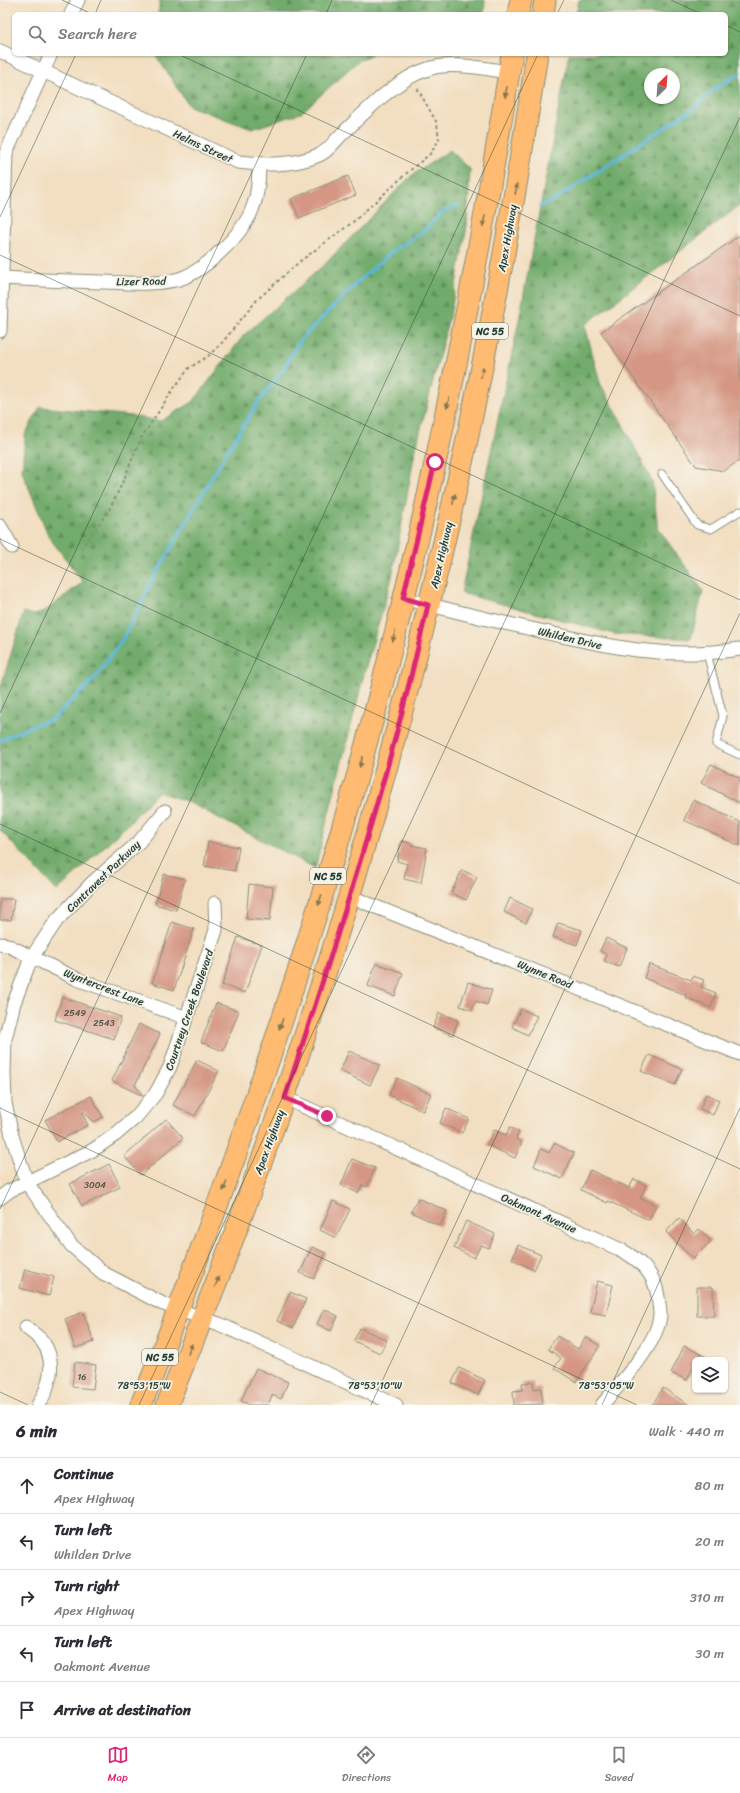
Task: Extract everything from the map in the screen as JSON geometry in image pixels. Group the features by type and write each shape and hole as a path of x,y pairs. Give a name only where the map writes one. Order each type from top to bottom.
{"main road":[{"path":"518,12 520,0"},
{"path":"543,12 545,0"},
{"name":"Apex Highway","path":"167,1405 226,1261 285,1098 349,896 394,744 483,367 510,228 538,56"},
{"name":"NC 55","path":"141,1405 180,1309 241,1142 296,977 352,797 403,598 458,360 511,63"}],"street":[{"path":"72,12 78,0"},
{"name":"Helms Street","path":"0,51 238,162 260,165 289,164 320,155 380,99 404,79 428,68 511,63"},
{"path":"0,331 6,153 50,56"},
{"name":"Lizer Road","path":"2,278 157,282 176,280 183,277 196,271 219,252 238,232 253,207 260,165"},
{"path":"0,526 12,547"},
{"name":"Whilden Drive","path":"403,598 600,645 654,653 707,653 740,649"},
{"name":"Contravest Parkway","path":"165,811 138,843 92,883 57,920 32,957 14,1003 5,1039 4,1103 12,1136 27,1183 71,1245 103,1274 156,1300 203,1318"},
{"name":"Wynne Road","path":"349,896 740,1054"},
{"name":"Courtney Creek Boulevard","path":"0,1198 9,1192 93,1150 116,1135 136,1117 156,1093 170,1067 216,930 214,903"},
{"name":"Wyntercrest Lane","path":"0,944 7,945 77,979 187,1018"},
{"name":"Oakmont Avenue","path":"285,1098 613,1246 637,1259 649,1273 657,1290 660,1308 658,1323 648,1345 637,1362 602,1405"},
{"path":"203,1318 396,1405"},
{"path":"26,1327 42,1340 50,1354 51,1372 44,1396 38,1405"}],"lane":[{"path":"662,474 697,524 711,529 740,511"},
{"path":"707,653 723,716 716,744 740,755"}],"path":[{"path":"82,549 109,510 122,484 140,440 189,368 221,344 257,300 300,262 353,222 430,154 439,140 437,123 410,77"}],"green space":[{"path":"160,0 485,0 484,12 158,12"},
{"path":"579,0 740,0 740,205 585,325 600,383 652,481 658,528 703,591 691,639 614,634 461,593 518,325 569,56 728,56 728,12 576,12"},
{"path":"156,56 368,56 358,61 301,113 252,129 189,106"},
{"path":"450,150 470,169 467,226 451,310 415,452 392,577 365,670 315,868 186,801 158,792 129,823 57,891 0,830 0,689 24,612 34,615 44,612 83,582 49,537 22,471 25,435 40,407 132,416 161,421 193,402 244,335 324,265 411,176"}],"building":[{"path":"348,176 356,195 299,218 291,199"},
{"path":"740,235 740,460 724,471 696,466 601,332"},
{"path":"711,764 740,778 740,803 701,783"},
{"path":"693,800 740,822 740,846 684,820"},
{"path":"401,841 411,843 411,845 427,848 421,883 404,879 407,864 397,861"},
{"path":"208,842 239,847 235,871 204,866"},
{"path":"462,870 477,877 466,900 451,893"},
{"path":"164,874 185,879 176,910 155,904"},
{"path":"249,884 273,887 270,921 246,919"},
{"path":"510,898 532,909 526,923 504,912"},
{"path":"0,899 14,899 11,920 0,920"},
{"path":"172,922 194,929 174,990 152,983"},
{"path":"558,923 582,930 577,945 553,937"},
{"path":"238,937 262,945 245,993 222,985"},
{"path":"606,938 627,948 619,967 604,961 607,955 600,951"},
{"path":"376,963 403,973 395,996 368,986"},
{"path":"649,964 691,980 693,976 704,980 701,987 716,993 711,1008 685,997 686,995 644,978"},
{"path":"468,982 492,990 487,1005 475,1001 472,1010 460,1006"},
{"path":"62,997 121,1017 114,1039 55,1020"},
{"path":"216,1003 239,1011 223,1051 201,1042"},
{"path":"521,1009 537,1016 528,1035 512,1027"},
{"path":"439,1013 458,1020 453,1035 433,1028"},
{"path":"139,1024 160,1034 135,1085 143,1096 112,1081"},
{"path":"349,1051 380,1065 370,1085 340,1071"},
{"path":"649,1055 682,1069 675,1085 641,1071"},
{"path":"197,1060 219,1071 195,1116 173,1105"},
{"path":"397,1078 431,1094 423,1111 389,1095"},
{"path":"706,1094 719,1100 713,1115 700,1109"},
{"path":"91,1096 103,1117 94,1122 84,1112 82,1113 88,1125 57,1142 45,1120"},
{"path":"446,1108 469,1119 462,1133 440,1123"},
{"path":"166,1119 183,1138 141,1175 124,1156"},
{"path":"510,1127 519,1132 516,1139 522,1142 515,1158 487,1145 494,1130 506,1135"},
{"path":"554,1143 574,1153 562,1179 534,1166 541,1149 549,1153"},
{"path":"352,1159 375,1168 367,1187 362,1185 358,1193 341,1185"},
{"path":"109,1164 120,1187 82,1206 70,1184"},
{"path":"590,1170 629,1188 634,1179 646,1185 640,1198 656,1205 649,1220 608,1201 607,1203 581,1190"},
{"path":"418,1198 447,1211 440,1226 411,1212"},
{"path":"333,1201 350,1209 336,1238 320,1230"},
{"path":"679,1218 694,1234 699,1229 711,1241 693,1259 666,1232"},
{"path":"466,1221 495,1234 489,1248 481,1245 474,1258 454,1248"},
{"path":"518,1245 541,1255 534,1270 512,1259"},
{"path":"312,1247 326,1253 314,1279 300,1273"},
{"path":"25,1269 54,1277 49,1296 20,1288"},
{"path":"597,1281 613,1285 606,1315 590,1312"},
{"path":"697,1287 713,1287 714,1316 697,1316"},
{"path":"290,1292 306,1299 293,1328 277,1321"},
{"path":"324,1309 338,1316 331,1331 317,1324"},
{"path":"83,1312 94,1342 75,1348 65,1319"},
{"path":"360,1328 387,1340 380,1353 354,1341"},
{"path":"557,1336 578,1349 586,1337 600,1346 576,1382 554,1368 561,1358 548,1349"},
{"path":"684,1346 707,1357 692,1357 692,1370 687,1380 671,1373"},
{"path":"75,1362 96,1365 93,1389 72,1387"},
{"path":"256,1368 288,1382 281,1399 272,1395 268,1405 250,1405 241,1401"},
{"path":"459,1368 485,1380 478,1395 452,1383"},
{"path":"533,1382 534,1389 541,1388 543,1404 514,1405 513,1391 523,1390 522,1383"},
{"path":"663,1388 689,1405 652,1405"}],"waterway":[{"path":"540,206 554,200 694,108 714,89 740,73"},
{"path":"0,740 36,724 52,720 94,679 124,637 151,583 226,453 257,404 282,371 301,339 361,279 394,250 424,231 443,212 458,205"}],"route":[{"path":"327,1116 285,1098 322,986 377,805 394,744 428,605 403,598 435,462"}]}
